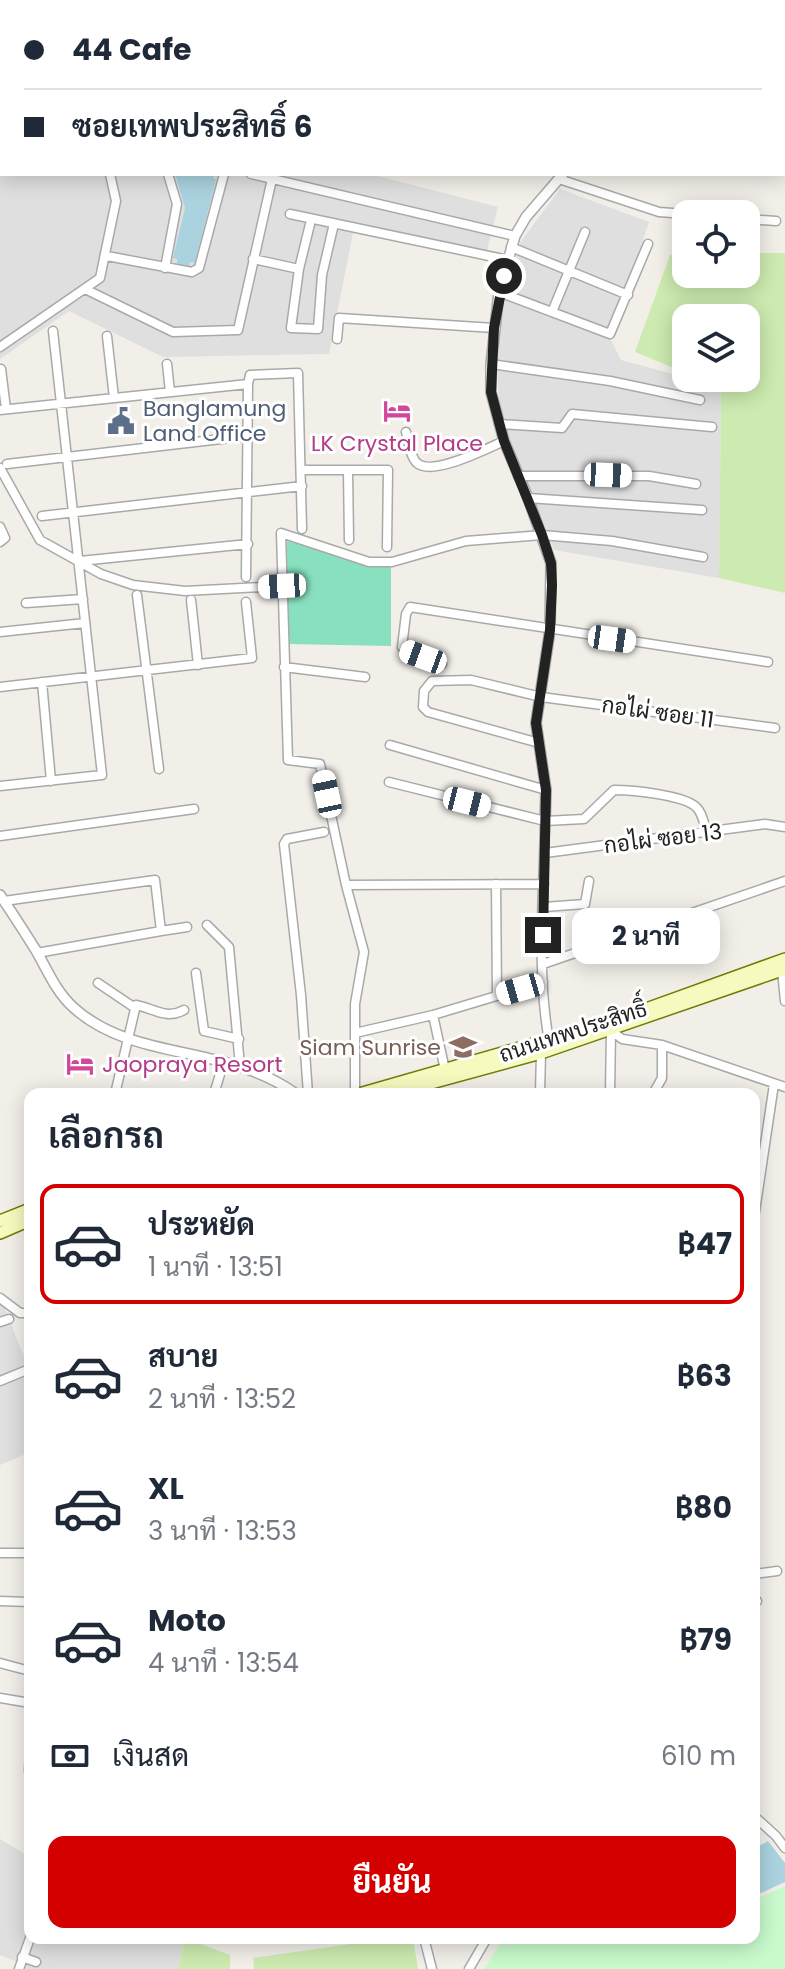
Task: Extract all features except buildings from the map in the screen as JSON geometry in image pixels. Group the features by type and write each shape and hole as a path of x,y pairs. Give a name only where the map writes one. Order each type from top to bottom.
{"main road":[{"name":"ถนนเทพประสิทธิ์","path":"413,1088 611,1030 784,966"},
{"name":"ถนนเทพประสิทธิ์","path":"379,1088 549,1041 784,966"},
{"path":"541,1053 549,1041"},
{"path":"0,1221 24,1211"},
{"path":"0,1233 24,1223"}],"street":[{"path":"0,347 100,278 116,201 110,176"},
{"path":"165,268 177,204 169,176"},
{"path":"107,256 192,272 199,268 223,176"},
{"path":"259,176 292,179 513,242 570,271 628,295"},
{"path":"549,1041 543,982 546,790 536,723 550,630 551,563 504,441 491,392 499,292 513,242 526,217 561,176 659,212 672,213"},
{"path":"85,289 173,332 238,330 272,179"},
{"path":"290,214 508,260"},
{"path":"760,220 776,221"},
{"path":"291,328 299,269 310,224"},
{"path":"279,328 318,329 322,275 333,228"},
{"path":"552,312 585,232"},
{"path":"499,292 610,334 648,244"},
{"path":"253,259 299,269"},
{"path":"337,339 339,318 494,328"},
{"path":"0,786 102,775 53,331"},
{"path":"107,336 114,398"},
{"path":"167,364 170,392"},
{"path":"491,364 610,381 700,400"},
{"path":"1,369 3,409 248,384"},
{"path":"246,577 250,375 298,373 302,529"},
{"path":"499,424 562,428 572,414 712,427"},
{"path":"406,432 414,459 425,467 466,458 504,441"},
{"path":"247,436 68,457 3,470 24,515 40,540 101,574 133,585 185,591 282,586"},
{"path":"302,470 388,470 387,547"},
{"path":"348,471 349,540"},
{"path":"518,476 649,476 696,484"},
{"path":"42,516 302,486"},
{"path":"528,498 702,510"},
{"path":"0,527 5,538 0,542"},
{"path":"357,1088 355,1004 364,952 320,764 288,760 281,533 369,562 392,562 466,541 542,535 612,541 703,557"},
{"path":"80,561 248,544"},
{"path":"137,595 159,769"},
{"path":"26,603 83,599"},
{"path":"191,600 198,665"},
{"path":"0,687 252,658 246,602"},
{"path":"442,664 402,647 406,614 410,607 768,662"},
{"path":"0,632 85,623"},
{"path":"284,667 365,677"},
{"name":"กอไผ่ ซอย 11","path":"539,743 428,712 423,707 424,691 432,681 471,680 541,697 775,728"},
{"path":"42,682 51,781"},
{"path":"390,745 546,790"},
{"path":"389,782 545,821 584,819 610,793 618,790 650,794 692,803 700,811 707,832"},
{"path":"0,836 194,809"},
{"name":"กอไผ่ ซอย 13","path":"545,853 765,824 784,826"},
{"path":"308,1088 284,844 287,839 324,832"},
{"path":"161,931 155,880 2,898 55,987 86,1017 127,1040 224,1061 262,1073 286,1088"},
{"path":"544,907 585,904 589,881"},
{"path":"543,964 785,881"},
{"path":"496,884 497,996"},
{"path":"346,885 544,884"},
{"path":"207,925 229,947 240,1066"},
{"path":"37,953 187,927"},
{"path":"784,966 785,1001"},
{"path":"196,973 204,1031 239,1039"},
{"path":"355,1033 433,1015 543,982"},
{"path":"98,983 135,1008"},
{"path":"116,1088 135,1008 139,1004 165,1014 184,1010"},
{"path":"433,1015 445,1070"},
{"path":"611,1030 622,1039 662,1045 785,1087"},
{"path":"610,1088 611,1030"},
{"path":"656,1088 662,1078 662,1045"},
{"path":"540,1088 541,1053"},
{"path":"216,1088 224,1061"},
{"path":"760,1167 774,1084"},
{"path":"0,1298 24,1313"},
{"path":"0,1381 24,1371"},
{"path":"0,1553 24,1553"},
{"path":"760,1573 777,1571"},
{"path":"0,1601 24,1602"},
{"path":"0,1663 24,1669"},
{"path":"0,1698 24,1702"},
{"path":"760,1821 785,1848"},
{"path":"19,1969 27,1944"},
{"path":"426,1944 432,1969"},
{"path":"469,1969 484,1944"},
{"path":"22,1957 36,1962"}],"shaded area":[{"path":"0,176 378,176 498,207 485,259 353,233 329,354 163,357 69,311 0,359"},
{"path":"560,189 649,222 610,338 621,360 672,374 672,392 721,392 719,578 554,550 501,421 497,370 502,300 521,241"},
{"path":"0,1296 24,1357 24,1455 0,1465"},
{"path":"0,1839 24,1853 24,1944 184,1944 178,1969 24,1969 25,1965 0,1955"}],"green space":[{"path":"760,253 785,253 785,593 719,578 721,392 760,392 760,304 672,304 672,367 635,352 670,255 672,288 760,288"},
{"path":"287,541 369,565 391,565 391,646 288,644"},
{"path":"785,1886 785,1969 484,1969 500,1944 760,1944 760,1897"},
{"path":"184,1944 201,1944 230,1955 230,1969 178,1969"},
{"path":"351,1944 414,1944 418,1969 254,1969 253,1958"}],"water":[{"path":"176,176 214,176 216,179 195,263 190,262 189,267 177,264 177,259 173,258 185,208"},
{"path":"768,1841 785,1863 785,1882 760,1893 760,1846"}],"place":[{"name":"LK Crystal Place","path":"397,411"},
{"name":"Banglamung Land Office","path":"121,421"},
{"name":"Siam Sunrise","path":"463,1047"},
{"name":"Jaopraya Resort","path":"80,1064"}],"route":[{"path":"504,276 494,328 491,392 504,441 551,563 550,630 536,723 546,790 543,935"}]}
